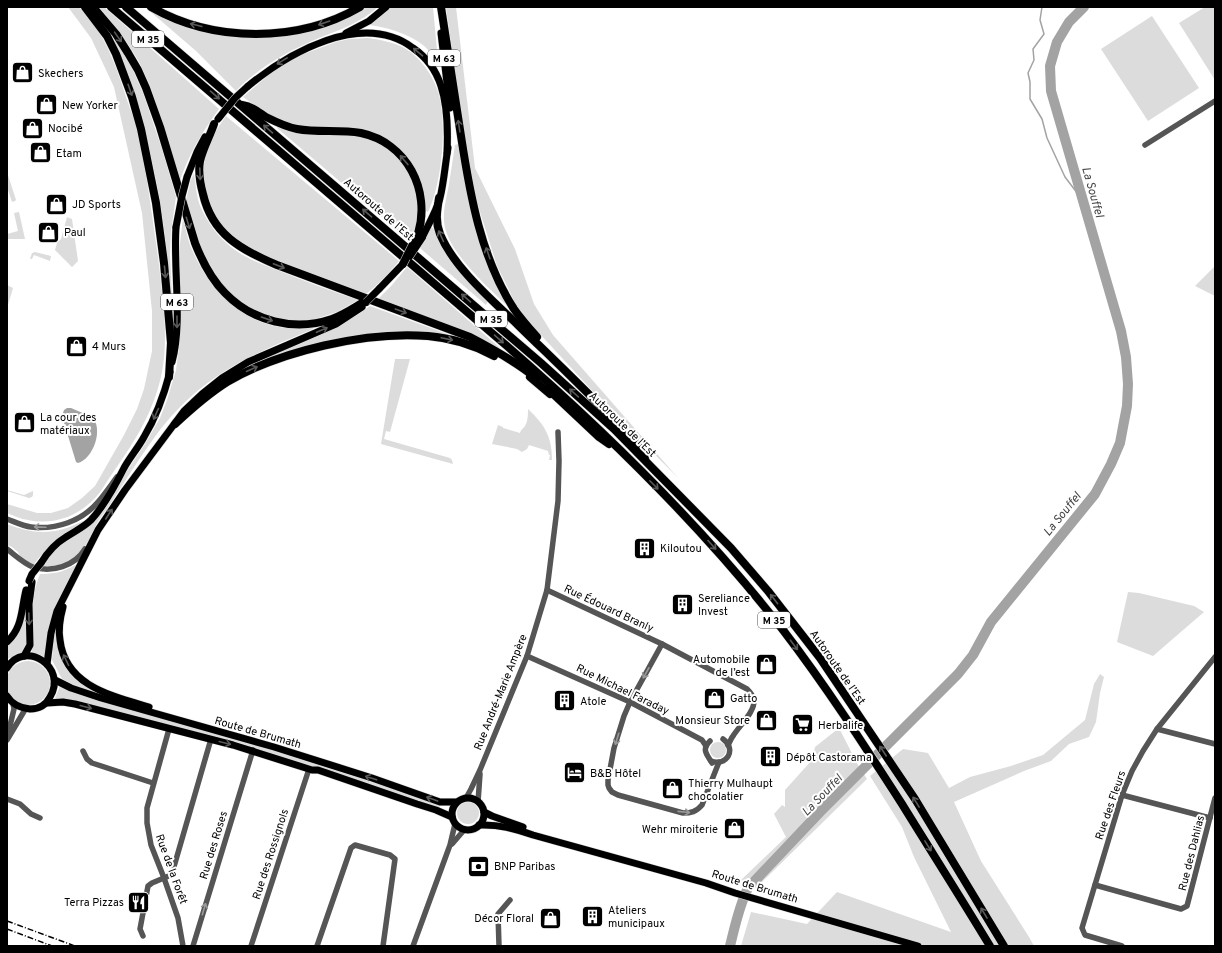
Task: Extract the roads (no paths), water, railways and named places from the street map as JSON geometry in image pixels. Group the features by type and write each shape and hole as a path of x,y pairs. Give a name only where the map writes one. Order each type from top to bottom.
{"highway":[{"path":"85,7 107,36 116,54 128,84 141,129 156,203 164,263 171,343 168,377"},
{"path":"93,7 116,34 138,70 160,127 195,243 209,272 224,292 234,302 251,313 262,318 284,324 296,325 322,322 352,311 362,303 366,302"},
{"name":"Autoroute de l’Est","path":"112,7 507,346 593,423 715,548 783,630 862,741 990,946"},
{"name":"Autoroute de l’Est","path":"126,7 513,338 595,411 731,548 772,596 820,658 894,768 1004,946"},
{"path":"151,7 173,18 190,24 224,31 252,34 273,34 309,28 360,7"},
{"path":"440,7 466,169 474,208 483,238 498,280 514,309 567,373"},
{"path":"240,104 252,107 275,122 292,128 361,133 378,140 395,150 412,171 421,195 422,204 420,236 403,264"},
{"path":"216,121 201,159 200,179 204,201 214,222 238,246 258,258 440,326 487,346 529,372 599,437 633,463"},
{"path":"439,198 436,215 437,226 442,239 454,257 486,293 626,431 731,548"},
{"path":"175,424 196,405 226,383 268,362 345,341 394,336 429,336 445,338 482,349 527,375 563,403"}],"main road":[{"name":"M 63","path":"31,581 36,568 42,561 59,542 83,527 91,520 114,488 125,467 143,439 162,398 176,343 175,249 176,227 182,196 187,177 197,152 216,121 231,102 269,69 283,60 308,48 330,40 359,26 386,7"},
{"name":"M 63","path":"420,236 436,208 439,198 444,175 450,129 450,108 440,7"},
{"path":"330,40 351,35 372,33 408,44 425,58 432,67 441,87 446,114 447,153"},
{"path":"366,302 403,264"},
{"path":"47,664 51,633 57,611 98,530 125,490 188,407 222,378 248,362 336,324 352,311"},
{"path":"83,560 63,606 60,620 61,650 67,664 82,681 93,687 122,699 189,719 197,725"},
{"path":"24,656 30,645 29,604 31,581"},
{"path":"7,642 15,633 20,624 25,594 31,581"},
{"path":"8,665 16,658 24,656 32,656 47,664 51,669 55,680 54,688 47,703"},
{"name":"Route de Brumath","path":"55,680 95,697 322,762 440,802 456,802"},
{"path":"7,696 13,703 26,708"},
{"name":"Route de Brumath","path":"26,708 33,708 47,703 63,702 75,704 253,750 310,769 317,774 411,807 417,804 436,810 453,820"},
{"path":"466,798 478,802 484,812 479,825 465,830 453,820 452,812 456,802 466,798"},
{"name":"Route de Brumath","path":"484,812 585,849"},
{"name":"Route de Brumath","path":"479,825 489,824 507,827 716,886 918,946"}],"street":[{"path":"1145,145 1215,101"},
{"name":"Rue André-Marie Ampère","path":"466,798 480,770 528,656 547,590 558,501 558,432"},
{"path":"7,519 29,527 43,528 68,523 84,514 98,502 125,467"},
{"path":"7,549 32,567 48,569 60,568 70,564 79,557 98,530"},
{"name":"Rue Édouard Branly","path":"547,590 662,644 747,689 752,695 754,701 753,707 744,722 732,736"},
{"path":"662,644 630,702 624,716 614,748 608,780 609,788 612,792 618,795 683,813 690,813 696,811 702,806 719,762"},
{"name":"Rue Michael Faraday","path":"528,656 630,702 708,743"},
{"name":"Rue des Fleurs","path":"1122,946 1085,935 1082,928 1122,795 1136,764 1157,729 1215,657"},
{"path":"7,737 14,709 13,703"},
{"path":"7,740 26,708"},
{"name":"Rue de la Forêt","path":"169,728 147,808 147,823 150,845 164,878 178,918 183,946"},
{"path":"1157,729 1215,744"},
{"path":"715,771 707,756 706,752 708,743 716,738 723,739 732,736"},
{"path":"728,745 732,736"},
{"path":"144,936 140,929 148,886 171,875 174,870 211,739"},
{"path":"711,761 724,761 728,756 730,748 723,739"},
{"name":"Rue des Roses","path":"193,946 253,750"},
{"path":"83,751 87,759 92,763 154,783"},
{"name":"Rue des Rossignols","path":"251,946 310,769"},
{"name":"Rue André-Marie Ampère","path":"478,802 480,770"},
{"path":"1122,795 1210,818"},
{"name":"Rue des Dahlias","path":"1095,885 1181,909 1187,906 1215,798"},
{"path":"7,800 20,804 31,814 40,818"},
{"path":"413,946 450,845 453,820"},
{"path":"450,845 465,830"},
{"path":"317,946 351,848 355,845 390,855 395,859 383,946"},
{"path":"499,946 498,914 510,900"}],"waterway":[{"path":"1042,7 1040,20 1044,34 1033,49 1034,60 1028,73 1030,82 1030,99 1042,119 1047,138 1065,177 1081,198"},
{"name":"La Souffel","path":"730,946 740,909 748,888 820,812 958,674 973,655 991,622 1095,494 1120,443 1127,406 1128,384 1126,357 1121,331 1051,91 1050,66 1057,42 1069,22 1084,7"}],"railway":[{"path":"7,921 75,946"},
{"path":"7,929 52,946"}],"place":[{"name":"Skechers","path":"23,73"},
{"name":"New Yorker","path":"46,105"},
{"name":"Nocibé","path":"32,128"},
{"name":"Etam","path":"40,153"},
{"name":"JD Sports","path":"56,204"},
{"name":"Paul","path":"49,232"},
{"name":"4 Murs","path":"77,346"},
{"name":"La cour des matériaux","path":"24,423"},
{"name":"Kiloutou","path":"644,548"},
{"name":"Sereliance Invest","path":"682,604"},
{"name":"Automobile de l’est","path":"766,665"},
{"name":"Gatto","path":"715,698"},
{"name":"Atole","path":"565,701"},
{"name":"Monsieur Store","path":"766,720"},
{"name":"Herbalife","path":"802,725"},
{"name":"Dépôt Castorama","path":"770,757"},
{"name":"B&B Hôtel","path":"574,773"},
{"name":"Thierry Mulhaupt chocolatier","path":"672,789"},
{"name":"Wehr miroiterie","path":"734,829"},
{"name":"BNP Paribas","path":"478,866"},
{"name":"Terra Pizzas","path":"139,902"},
{"name":"Ateliers municipaux","path":"592,916"},
{"name":"Décor Floral","path":"550,918"}]}
